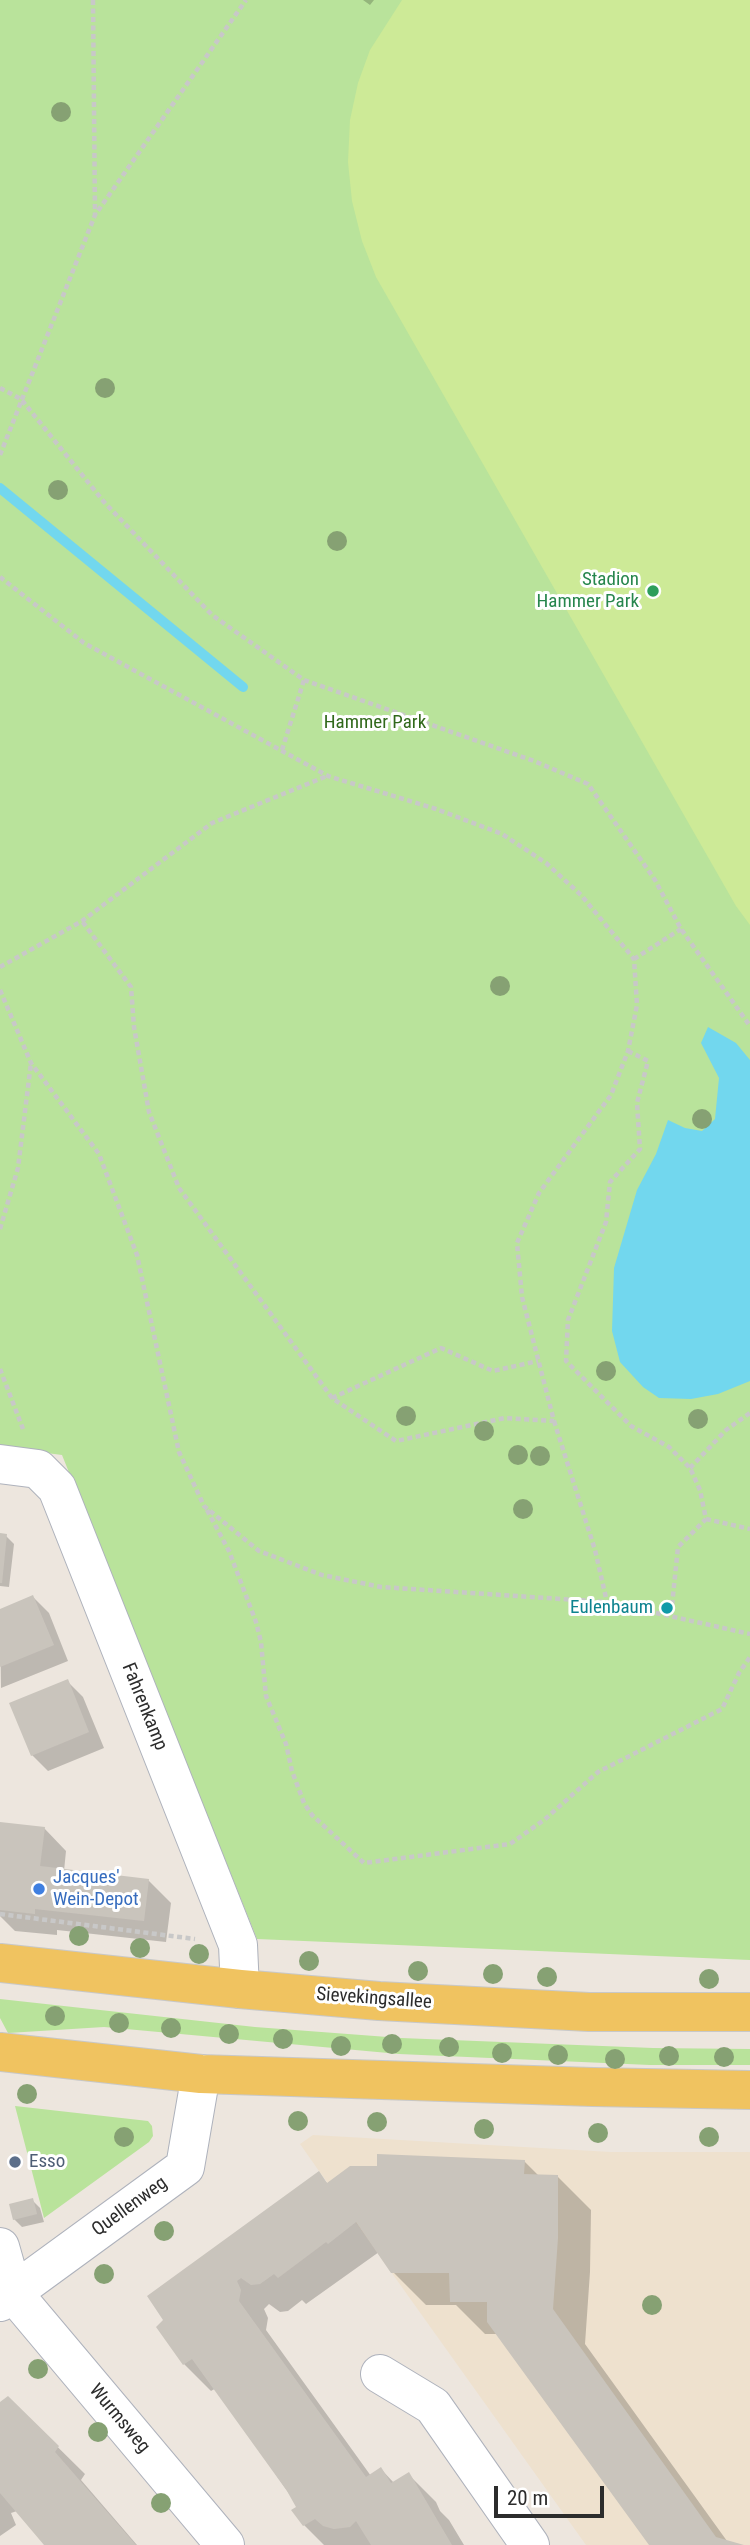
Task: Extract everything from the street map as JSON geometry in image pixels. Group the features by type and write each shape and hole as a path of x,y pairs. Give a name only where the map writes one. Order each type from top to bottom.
{"main road":[{"name":"Sievekingsallee","path":"0,1963 379,2001 589,2012 750,2012"},
{"path":"0,2052 201,2074 750,2090"}],"street":[{"path":"0,1464 38,1469"},
{"name":"Fahrenkamp","path":"38,1469 57,1488 238,1945 240,1989"},
{"name":"Quellenweg","path":"6,2297 185,2167 201,2074"},
{"path":"0,2247 6,2297"},
{"name":"Wurmsweg","path":"6,2297 225,2545"},
{"path":"380,2374 433,2406 530,2545"}],"path":[{"path":"93,0 95,215"},
{"path":"0,455 95,215 246,0"},
{"path":"0,388 21,399 104,502 212,615 304,680 534,761 588,784 655,880 681,929 750,1026"},
{"path":"0,577 84,643 328,776 436,809 502,834 546,863 581,895 634,958 637,1005 628,1052 611,1095 539,1194 517,1243 522,1297 538,1361 595,1550 607,1602"},
{"path":"282,750 304,680"},
{"path":"0,967 82,921 212,823 328,776"},
{"path":"82,921 131,988 134,1027 149,1112 179,1188 332,1398 397,1441 505,1418 554,1421"},
{"path":"634,958 681,929"},
{"path":"0,992 31,1063 99,1154 137,1255 179,1452 229,1551 256,1622 261,1642 266,1696 286,1744 292,1771 304,1803 312,1815 364,1863 510,1844 544,1820 598,1772 722,1709 750,1657"},
{"path":"628,1052 648,1061 637,1103 640,1149 610,1182 606,1222 568,1320 566,1361 631,1426 669,1447 690,1468 700,1490 706,1519"},
{"path":"0,1229 18,1168 31,1063"},
{"path":"332,1398 441,1348 493,1371 538,1361"},
{"path":"0,1369 38,1469"},
{"path":"690,1468 726,1430 750,1413"},
{"path":"204,1506 259,1551 322,1574 381,1587 607,1602 750,1634"},
{"path":"706,1519 750,1529"},
{"path":"671,1615 678,1547 706,1519"},
{"path":"0,1914 238,1945"}],"shaded area":[{"path":"313,2135 611,2152 750,2152 750,2545 586,2545 300,2144"}],"green space":[{"name":"Hammer Park","path":"0,0 750,0 750,1960 257,1939 62,1455 0,1447"},
{"name":"Stadion Hammer Park","path":"402,0 750,0 750,925 736,906 376,277 362,241 352,201 348,162 350,120 358,83 370,50"},
{"path":"0,1999 255,2027 401,2038 750,2049 750,2065 650,2065 399,2054 104,2027 8,2033 0,2018"},
{"path":"15,2106 148,2121 152,2126 153,2136 149,2142 44,2218"}],"water":[{"path":"708,1027 736,1043 750,1060 750,1381 718,1394 691,1399 659,1398 643,1387 620,1362 612,1331 614,1268 637,1190 656,1154 668,1120 685,1128 702,1131 715,1119 719,1078 701,1043"}],"building":[{"path":"0,1533 7,1534 2,1583 0,1583"},
{"path":"33,1595 54,1645 0,1667 0,1609"},
{"path":"68,1679 89,1732 31,1756 9,1703"},
{"path":"0,1822 45,1827 40,1866 149,1879 144,1921 35,1909 35,1914 0,1910"},
{"path":"377,2154 525,2160 524,2174 558,2175 558,2238 553,2309 716,2537 744,2545 649,2545 487,2322 487,2302 450,2302 449,2273 391,2273 356,2222 278,2278 274,2274 260,2284 251,2285 241,2278 237,2281 241,2290 239,2301 366,2477 381,2467 391,2483 409,2472 452,2545 371,2545 356,2521 350,2527 334,2529 323,2526 315,2519 303,2526 291,2510 296,2507 287,2491 192,2359 183,2365 156,2327 163,2320 147,2296 319,2171 327,2183 350,2166 377,2166"},
{"path":"33,2198 37,2214 13,2220 9,2204"},
{"path":"8,2396 59,2446 55,2452 136,2545 44,2545 0,2493 0,2402"}],"waterway":[{"path":"0,488 243,687"}],"place":[{"name":"Stadion Hammer Park","path":"653,591"},
{"name":"Eulenbaum","path":"667,1608"},
{"name":"Jacques' Wein-Depot","path":"39,1889"},
{"name":"Esso","path":"15,2162"}]}
